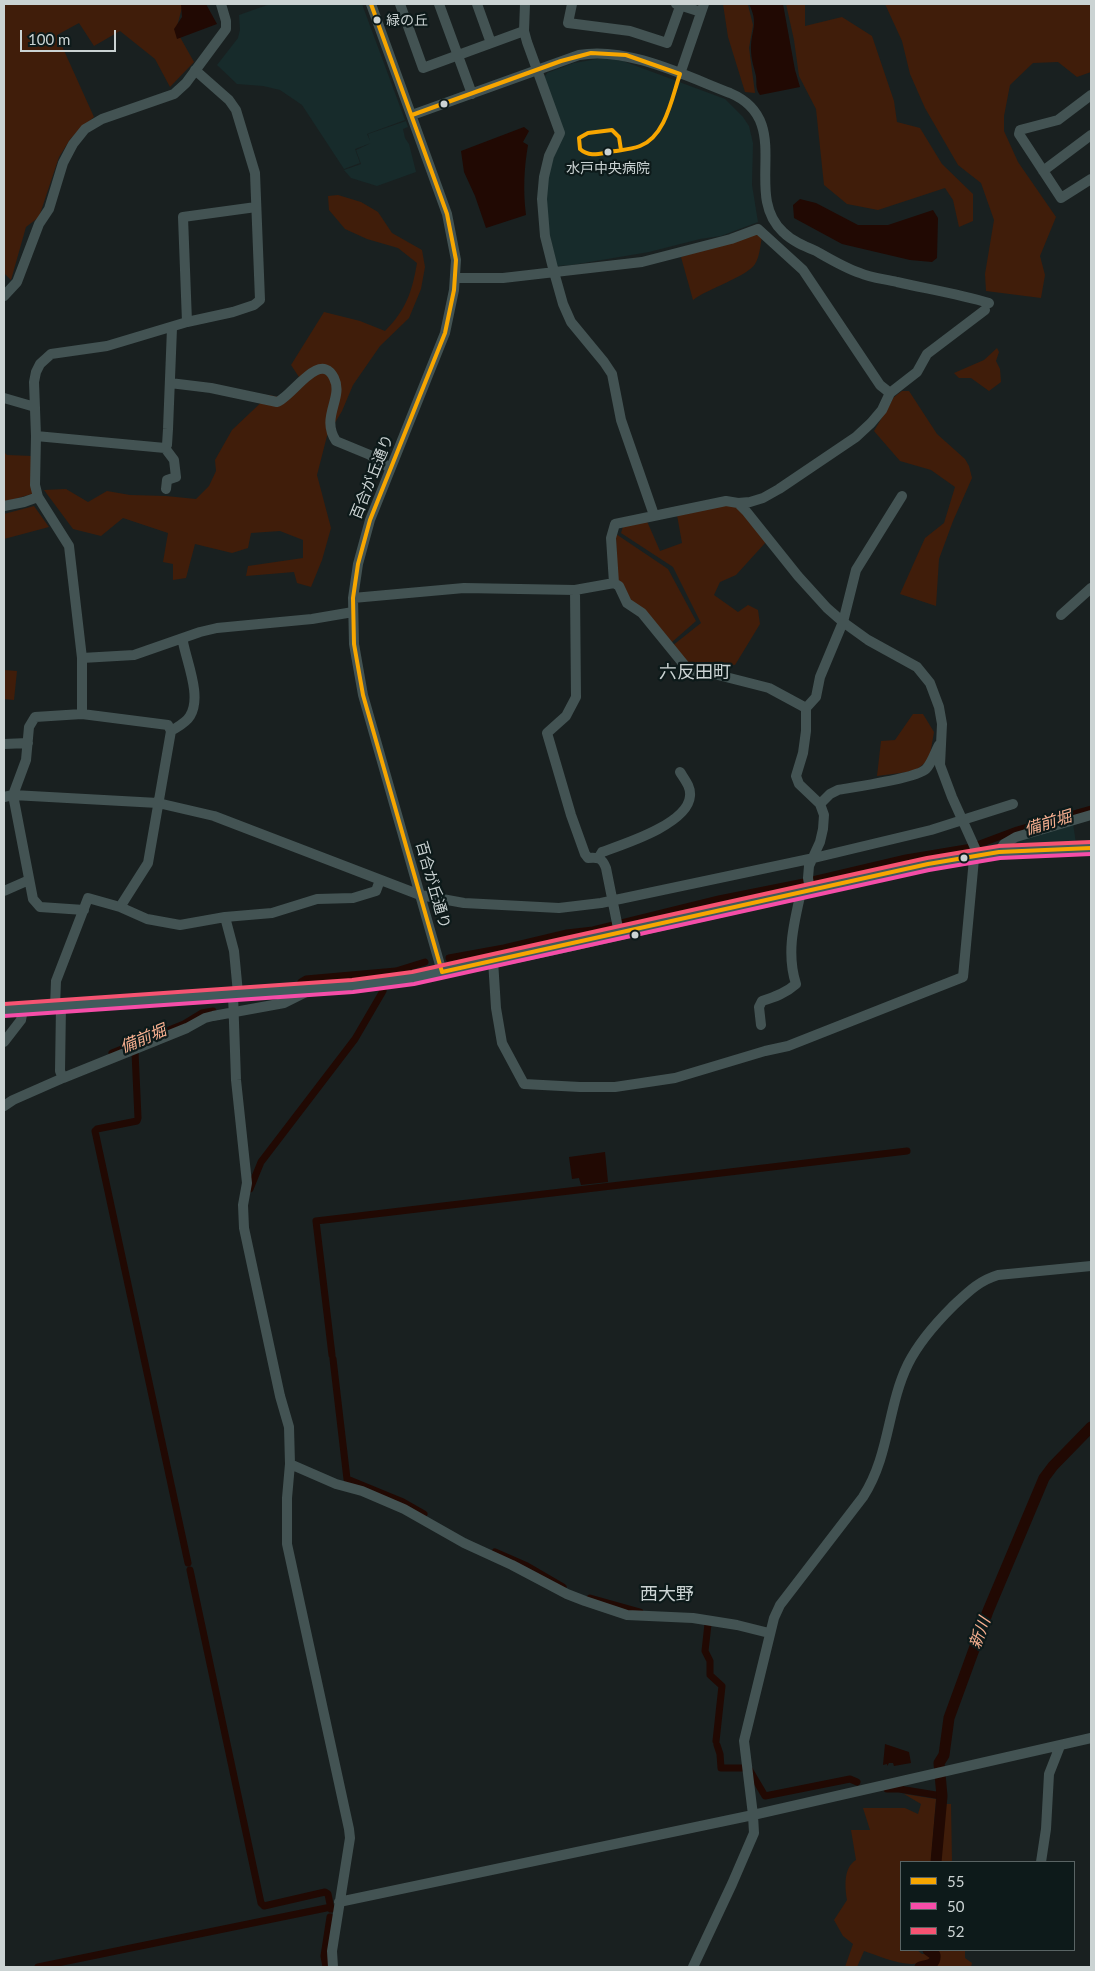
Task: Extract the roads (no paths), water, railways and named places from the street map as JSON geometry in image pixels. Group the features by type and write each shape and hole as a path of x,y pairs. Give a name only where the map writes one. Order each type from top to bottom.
{"highway":[{"path":"4,1010 58,1006 234,1003 314,988 353,986 413,978 493,960 617,927 807,886 999,852 1091,848"}],"street":[{"path":"4,296 17,282 39,224 49,209 63,163 73,144 85,129 102,119 174,94 186,83 226,29 226,21 221,4"},
{"name":"百合が丘通り","path":"371,4 447,214 454,246 455,278 450,316 441,347 390,468 363,542 353,612 356,658 364,695 442,972"},
{"path":"400,4 423,68 524,30"},
{"path":"439,4 472,94"},
{"path":"477,4 491,43"},
{"path":"524,4 524,30 560,133 549,156 544,177 542,199 545,236 554,272 563,304 571,322 612,374 621,420 654,515"},
{"path":"572,4 568,23 630,31 667,43 679,4 702,8 680,74"},
{"path":"412,115 579,55 600,52 626,55 738,96 756,112 761,120 765,136 765,191 767,204 776,223 791,239 860,274 987,306 927,354 917,372 890,393 882,410 856,437 780,489 750,502 726,501 615,524 611,538 614,583"},
{"path":"82,714 82,658 68,546 38,497 35,485 36,372 40,364 51,354 107,346 187,322 254,306 260,300 255,173 236,110 229,100 195,70"},
{"path":"1091,95 1058,120 1020,130 1019,134 1061,198 1091,179"},
{"path":"1043,171 1091,136"},
{"path":"187,322 183,217 256,207"},
{"path":"455,278 503,278 642,262 760,230 803,270 880,385 890,393"},
{"path":"165,448 168,437 172,328"},
{"path":"170,383 211,388 277,402 287,397 310,373 325,369 332,374 336,381 336,394 330,419 330,430 336,441 370,455 390,468"},
{"path":"4,398 35,406"},
{"path":"36,436 165,448 174,460 176,477 166,480 166,489"},
{"path":"761,1025 759,1007 762,1001 789,990 796,984 792,970 792,937 807,886 809,866 814,858 823,829 824,815 820,804 799,784 796,776 803,753 806,731 806,708 816,697 823,668 843,622 856,570 902,496"},
{"path":"4,506 38,497"},
{"path":"493,960 496,1008 502,1044 524,1084 580,1087 615,1087 675,1078 730,1063 765,1051 788,1046 963,977 975,848 940,765 942,724 939,707 930,683 918,667 868,640 843,622 811,592 738,503"},
{"path":"354,598 464,588 575,590 614,583 619,586 627,603 642,613 692,673 718,675 762,686 781,693 806,708"},
{"path":"1061,615 1091,588"},
{"path":"575,590 576,697 566,716 546,733 570,815 585,854 588,858 599,857 603,860 606,868 617,927"},
{"path":"82,658 134,655 217,628 312,619 353,612"},
{"path":"171,731 185,722 190,716 194,705 195,691 180,639"},
{"path":"84,910 40,907 33,898 9,796 21,776 30,728 35,717 82,714 168,725 171,731 148,862 120,908"},
{"path":"820,804 830,794 838,790 896,779 923,771 929,766 942,740"},
{"path":"4,744 28,743"},
{"path":"599,857 602,852 632,841 675,819 687,806 690,799 690,789 680,772"},
{"path":"9,796 158,803 214,816 420,895 464,904 534,908 584,906 814,858 962,821 1013,804"},
{"path":"999,852 1004,844 1016,837 1091,815"},
{"path":"4,891 29,880"},
{"path":"62,1075 58,1006 54,992 56,981 88,898 147,919 180,925 272,913 317,899 353,898 376,891 380,880"},
{"path":"225,918 234,952 236,1080 247,1183 243,1205 244,1228 280,1396 289,1427 290,1464 286,1544 350,1829 338,1902 332,1951 333,1967"},
{"path":"4,1106 62,1075 187,1028 234,1003 284,1003 314,988"},
{"path":"4,1042 21,1020 24,1009"},
{"path":"693,1967 754,1833 744,1742 769,1633 780,1605 863,1497 873,1481 904,1373 917,1348 933,1327 977,1284 985,1279 998,1275 1091,1266"},
{"path":"290,1464 336,1484 362,1491 404,1509 464,1543 585,1601 627,1615 694,1618 737,1625 769,1633"},
{"path":"338,1902 753,1815 1091,1738"},
{"path":"1041,1861 1046,1829 1049,1774 1060,1746"}],"waterway":[{"name":"備前堀","path":"977,845 1017,830 1091,809"},
{"name":"備前堀","path":"449,958 504,948 567,933 593,930 719,899 804,882 906,858 972,847"},
{"name":"備前堀","path":"301,982 306,979 396,971 425,962"},
{"path":"250,1189 261,1162 355,1039 383,991"},
{"name":"備前堀","path":"112,1053 184,1024 202,1013 213,1011"},
{"path":"135,1052 137,1121 95,1131 188,1563"},
{"path":"332,1355 316,1221 907,1151"},
{"path":"333,1359 347,1479 403,1502 424,1514"},
{"name":"新川","path":"936,1861 942,1796 939,1763 944,1755 949,1718 988,1611 1044,1478 1053,1466 1091,1427"},
{"path":"495,1552 527,1566 563,1587"},
{"path":"190,1570 261,1903 264,1906 325,1892 328,1894 331,1909"},
{"path":"590,1598 640,1612"},
{"path":"708,1624 705,1651 710,1661 710,1675 722,1686 716,1741"},
{"path":"717,1745 721,1768 742,1768"},
{"path":"749,1769 765,1796 850,1779 857,1782"},
{"path":"887,1789 899,1789 942,1796"},
{"path":"38,1967 331,1907"},
{"path":"326,1967 324,1956 330,1917"},
{"name":"新川","path":"920,1967 931,1964 934,1961 935,1955 929,1951"}],"place":[{"name":"緑の丘","path":"377,20"},
{"name":"水戸中央病院","path":"608,152"}],"district":[{"name":"六反田町","path":"695,672"},
{"name":"西大野","path":"667,1594"}]}
